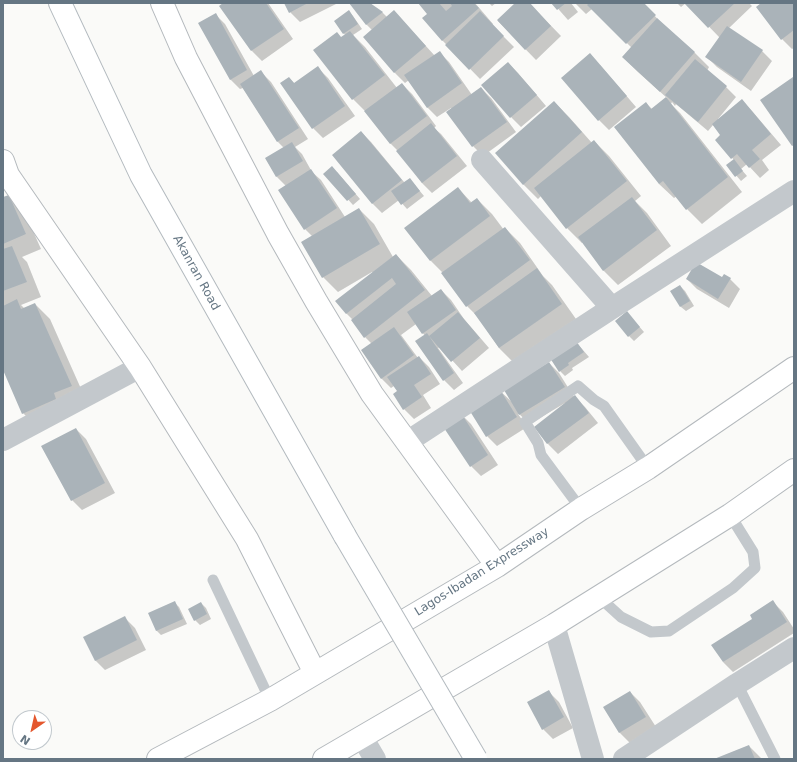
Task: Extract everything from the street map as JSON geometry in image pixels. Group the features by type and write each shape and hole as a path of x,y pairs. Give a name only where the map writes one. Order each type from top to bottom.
{"main road":[{"name":"Akanran Road","path":"60,3 141,175 345,536 476,759"},
{"path":"162,3 186,58 278,234 316,301 372,394 496,566"},
{"path":"5,172 140,367 247,539 315,673"},
{"name":"Lagos-Ibadan Expressway","path":"158,759 270,700 496,566 582,509 648,468 794,368"},
{"path":"324,759 554,625 730,515 794,470"}],"street":[{"path":"482,160 612,308"},
{"path":"407,442 794,191"},
{"path":"3,440 140,367"},
{"path":"554,625 593,759"},
{"path":"624,759 794,648"},
{"path":"362,737 375,759"}],"lane":[{"path":"582,509 541,455 538,443 525,422 578,386 594,400 604,406 648,468"},
{"path":"599,597 621,617 651,632 669,631 733,588 755,568 754,552 730,515"},
{"path":"213,580 270,700"},
{"path":"737,684 775,759"}],"building":[{"path":"223,3 266,3 284,29 251,51 219,6"},
{"path":"284,3 308,3 289,13"},
{"path":"349,3 370,3 383,12 366,25"},
{"path":"418,3 439,3 446,11 452,6 450,3 474,3 479,8 442,41 422,18 427,14"},
{"path":"515,3 530,3 551,26 525,50 497,20"},
{"path":"551,3 566,3 557,10"},
{"path":"589,3 644,3 656,15 626,44 587,5"},
{"path":"684,3 735,3 708,28"},
{"path":"761,3 794,3 794,30 781,40 756,7"},
{"path":"349,10 358,24 343,34 334,21"},
{"path":"394,10 426,46 394,73 363,37"},
{"path":"480,11 504,36 469,70 445,45"},
{"path":"216,13 247,70 230,80 198,23"},
{"path":"657,18 695,52 660,92 622,57"},
{"path":"727,26 763,50 741,82 705,57"},
{"path":"350,31 385,75 352,100 313,50 337,32 341,37"},
{"path":"440,51 462,83 427,108 404,75"},
{"path":"590,53 627,96 598,121 561,78"},
{"path":"695,59 727,86 698,122 665,95"},
{"path":"508,62 537,95 510,118 481,85"},
{"path":"318,66 345,106 312,129 280,83 289,77 294,83"},
{"path":"261,70 299,128 277,142 240,84"},
{"path":"793,77 794,145 792,146 760,100"},
{"path":"402,83 427,116 390,144 364,111"},
{"path":"481,87 507,122 472,147 446,112"},
{"path":"666,97 728,177 686,210 663,181 659,184 614,127 646,102 651,109"},
{"path":"742,99 771,134 752,150 760,159 749,168 737,154 731,159 715,140 720,135 712,124"},
{"path":"554,101 582,132 523,185 495,153"},
{"path":"431,123 457,156 422,183 396,151"},
{"path":"361,131 402,180 372,204 332,155"},
{"path":"594,140 627,181 566,229 534,188"},
{"path":"292,142 303,161 276,177 265,158"},
{"path":"734,159 743,171 735,177 726,165"},
{"path":"332,166 356,194 347,201 323,174"},
{"path":"311,169 337,208 304,230 278,190"},
{"path":"410,178 420,191 401,205 391,191"},
{"path":"458,187 470,203 477,198 490,216 430,261 404,228"},
{"path":"9,195 26,234 3,244 3,197"},
{"path":"632,197 657,230 603,271 578,237"},
{"path":"359,208 380,244 322,278 301,242"},
{"path":"505,227 530,260 466,307 441,273"},
{"path":"12,246 27,282 3,291 3,249"},
{"path":"396,254 425,290 364,338 351,320 396,284 392,278 346,314 335,301"},
{"path":"696,262 722,277 724,274 731,278 718,299 686,279"},
{"path":"537,268 562,304 499,348 474,313"},
{"path":"680,285 690,301 680,307 670,291"},
{"path":"441,289 456,310 422,334 407,312"},
{"path":"17,299 21,309 35,303 72,386 54,393 56,399 22,414 3,370 3,306"},
{"path":"627,311 640,327 628,337 615,321"},
{"path":"458,312 480,338 451,362 429,336"},
{"path":"394,327 414,355 381,379 361,350"},
{"path":"427,333 454,373 443,381 415,341"},
{"path":"576,341 584,352 568,363 569,365 559,372 550,358"},
{"path":"419,356 431,374 414,385 422,397 403,410 393,394 397,391 387,377"},
{"path":"549,362 565,387 519,415 504,390"},
{"path":"499,388 517,417 486,437 468,408"},
{"path":"575,395 589,413 547,444 534,427"},
{"path":"461,413 488,455 470,467 442,425"},
{"path":"76,428 105,483 71,501 41,446"},
{"path":"773,600 787,622 723,662 711,645 752,619 750,615"},
{"path":"175,601 183,619 156,631 148,613"},
{"path":"201,602 207,614 194,621 188,609"},
{"path":"125,616 137,640 95,661 83,637"},
{"path":"549,690 564,717 542,730 527,702"},
{"path":"630,691 646,717 619,733 603,707"},
{"path":"749,745 755,759 714,759"}]}
